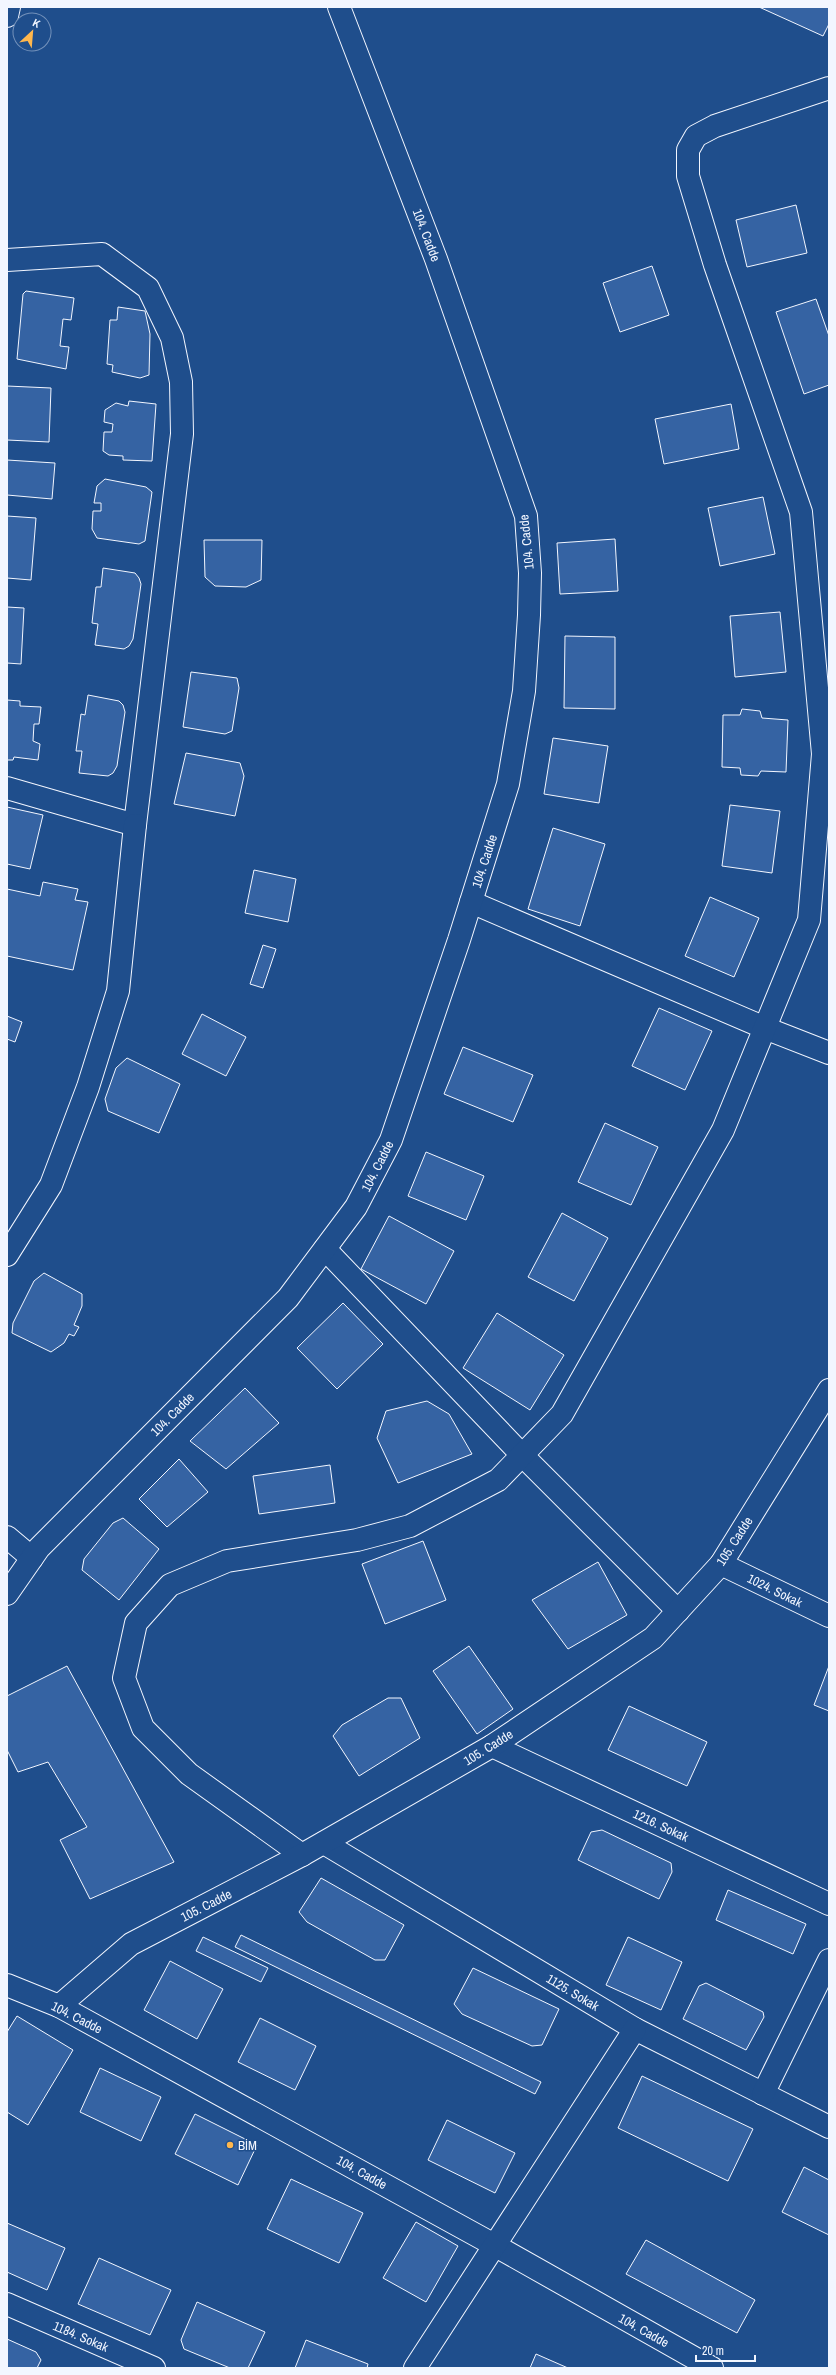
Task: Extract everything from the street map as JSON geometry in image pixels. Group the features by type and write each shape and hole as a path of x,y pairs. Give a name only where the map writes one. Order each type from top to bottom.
{"street":[{"path":"7,16 9,7"},
{"name":"104. Cadde","path":"7,1594 39,1548 288,1298 356,1207 391,1140 471,902 508,784 524,691 530,573 526,516 436,259 339,7"},
{"path":"302,1855 189,1774 142,1728 124,1678 136,1623 170,1585 227,1561 357,1540 410,1526 498,1480 562,1414 723,1130 808,920 823,754 821,643 801,512 715,265 688,176 688,150 696,136 715,126 829,88"},
{"path":"7,260 102,254 148,288 172,338 181,382 182,434 135,825 118,991 88,1087 51,1185 7,1255"},
{"path":"7,788 135,825"},
{"path":"471,902 765,1028 829,1053"},
{"path":"325,1249 522,1455 678,1611"},
{"name":"105. Cadde","path":"59,2006 131,1944 324,1843 492,1746 653,1638 721,1564 829,1390"},
{"path":"7,1537 32,1558"},
{"name":"1024. Sokak","path":"721,1564 829,1616"},
{"name":"1216. Sokak","path":"492,1746 829,1904"},
{"name":"1125. Sokak","path":"324,1843 635,2029 829,2127"},
{"path":"763,2094 829,1960"},
{"name":"104. Cadde","path":"7,1986 59,2006 496,2246 712,2368"},
{"path":"415,2368 496,2246 635,2029"},
{"name":"1184. Sokak","path":"7,2304 154,2368"}],"building":[{"path":"759,7 829,7 829,24 823,36"},
{"path":"796,205 807,253 747,267 736,220"},
{"path":"652,266 669,315 620,332 603,283"},
{"path":"26,291 74,298 71,320 63,319 60,346 69,347 66,369 17,359 23,294"},
{"path":"816,299 829,336 829,385 804,394 776,312"},
{"path":"118,307 145,311 150,334 149,375 140,378 112,372 113,365 107,364 110,320 117,320"},
{"path":"7,386 51,388 49,442 7,440"},
{"path":"129,401 156,404 152,461 123,460 123,456 109,455 103,451 104,432 112,432 113,424 104,422 105,410 116,403 128,406"},
{"path":"731,404 739,449 664,464 655,419"},
{"path":"7,460 55,463 52,499 7,495"},
{"path":"105,479 146,487 152,492 145,541 139,544 97,538 92,529 93,511 101,511 101,503 94,503 97,486"},
{"path":"763,497 775,554 720,566 708,508"},
{"path":"7,516 36,518 31,580 7,578"},
{"path":"615,539 618,591 560,594 557,543"},
{"path":"204,540 262,540 261,580 246,587 215,586 205,577"},
{"path":"103,568 135,573 141,584 133,639 129,646 124,649 95,645 98,624 92,623 96,587 101,587"},
{"path":"7,607 24,608 21,664 7,663"},
{"path":"780,612 786,672 735,677 730,616"},
{"path":"565,636 615,637 615,709 564,708"},
{"path":"191,672 237,678 239,688 232,731 225,734 183,727"},
{"path":"88,695 119,701 123,705 125,712 117,766 113,773 108,776 79,773 82,751 76,751 81,714 85,715"},
{"path":"7,700 20,701 20,706 41,707 39,724 34,724 33,741 40,744 38,760 14,757 13,760 7,760"},
{"path":"742,709 760,711 762,718 788,720 786,772 761,771 758,776 741,775 740,768 722,767 723,715 740,715"},
{"path":"553,738 608,746 599,803 544,794"},
{"path":"186,753 240,763 244,776 235,816 174,804"},
{"path":"730,805 780,811 772,873 722,866"},
{"path":"7,807 43,815 30,869 7,864"},
{"path":"553,828 605,844 580,926 528,909"},
{"path":"254,870 296,879 288,922 245,913"},
{"path":"43,882 78,889 75,900 88,902 73,970 7,956 7,889 40,896"},
{"path":"710,897 759,918 734,977 685,956"},
{"path":"263,945 276,949 263,988 250,984"},
{"path":"659,1008 712,1031 685,1090 632,1066"},
{"path":"202,1014 246,1037 226,1076 182,1054"},
{"path":"7,1016 22,1022 15,1042 7,1039"},
{"path":"463,1047 533,1075 513,1122 444,1094"},
{"path":"127,1058 180,1084 159,1133 108,1111 105,1099 116,1068"},
{"path":"605,1123 658,1147 631,1205 578,1182"},
{"path":"426,1152 484,1176 466,1220 408,1196"},
{"path":"562,1213 608,1238 574,1301 528,1277"},
{"path":"389,1216 454,1251 426,1304 361,1269"},
{"path":"44,1273 82,1294 82,1306 74,1325 79,1327 74,1336 69,1334 64,1343 51,1352 12,1333 13,1323 34,1281"},
{"path":"343,1303 383,1344 337,1389 297,1348"},
{"path":"497,1313 564,1355 530,1410 463,1368"},
{"path":"245,1388 279,1423 226,1469 190,1441"},
{"path":"427,1401 449,1414 472,1454 398,1483 377,1438 386,1411"},
{"path":"179,1459 208,1492 167,1527 139,1499"},
{"path":"330,1465 335,1503 259,1514 253,1476"},
{"path":"123,1518 159,1549 119,1600 82,1570 84,1559 113,1523"},
{"path":"423,1541 446,1600 385,1624 362,1564"},
{"path":"598,1562 627,1615 568,1649 532,1600"},
{"path":"469,1646 513,1709 477,1734 433,1671"},
{"path":"67,1666 174,1862 90,1899 60,1840 87,1827 48,1762 18,1772 7,1750 7,1696"},
{"path":"829,1666 829,1711 814,1705"},
{"path":"388,1698 401,1698 420,1738 359,1776 333,1736 342,1725"},
{"path":"629,1706 707,1742 687,1786 608,1750"},
{"path":"602,1830 671,1863 672,1872 659,1899 578,1860 591,1832"},
{"path":"321,1878 404,1925 385,1960 375,1960 307,1922 299,1912"},
{"path":"728,1890 806,1924 793,1954 716,1920"},
{"path":"241,1935 541,2082 535,2094 235,1947"},
{"path":"203,1937 268,1968 261,1982 196,1951"},
{"path":"628,1937 682,1962 661,2010 606,1985"},
{"path":"170,1961 223,1989 197,2039 144,2010"},
{"path":"473,1968 559,2009 542,2045 532,2046 462,2014 454,2004"},
{"path":"706,1983 763,2012 764,2017 746,2050 683,2019 699,1986"},
{"path":"17,2016 73,2050 28,2125 7,2112 7,2032"},
{"path":"260,2018 316,2046 295,2090 238,2062"},
{"path":"100,2068 161,2097 141,2141 80,2112"},
{"path":"642,2076 753,2129 728,2181 618,2128"},
{"path":"195,2114 257,2145 238,2185 175,2154"},
{"path":"447,2120 515,2153 495,2193 428,2160"},
{"path":"804,2167 829,2180 829,2235 782,2212"},
{"path":"291,2179 363,2213 339,2263 267,2229"},
{"path":"416,2222 458,2246 426,2302 383,2278"},
{"path":"7,2223 65,2248 47,2290 7,2272"},
{"path":"646,2240 755,2300 737,2333 626,2274"},
{"path":"99,2258 171,2290 150,2335 78,2304"},
{"path":"197,2302 265,2332 248,2368 230,2368 184,2349 181,2340"},
{"path":"7,2339 36,2352 41,2360 37,2368 7,2368"},
{"path":"306,2340 368,2364 367,2368 295,2368"},
{"path":"536,2354 568,2368 530,2368"}],"place":[{"name":"BİM","path":"230,2145"}]}
